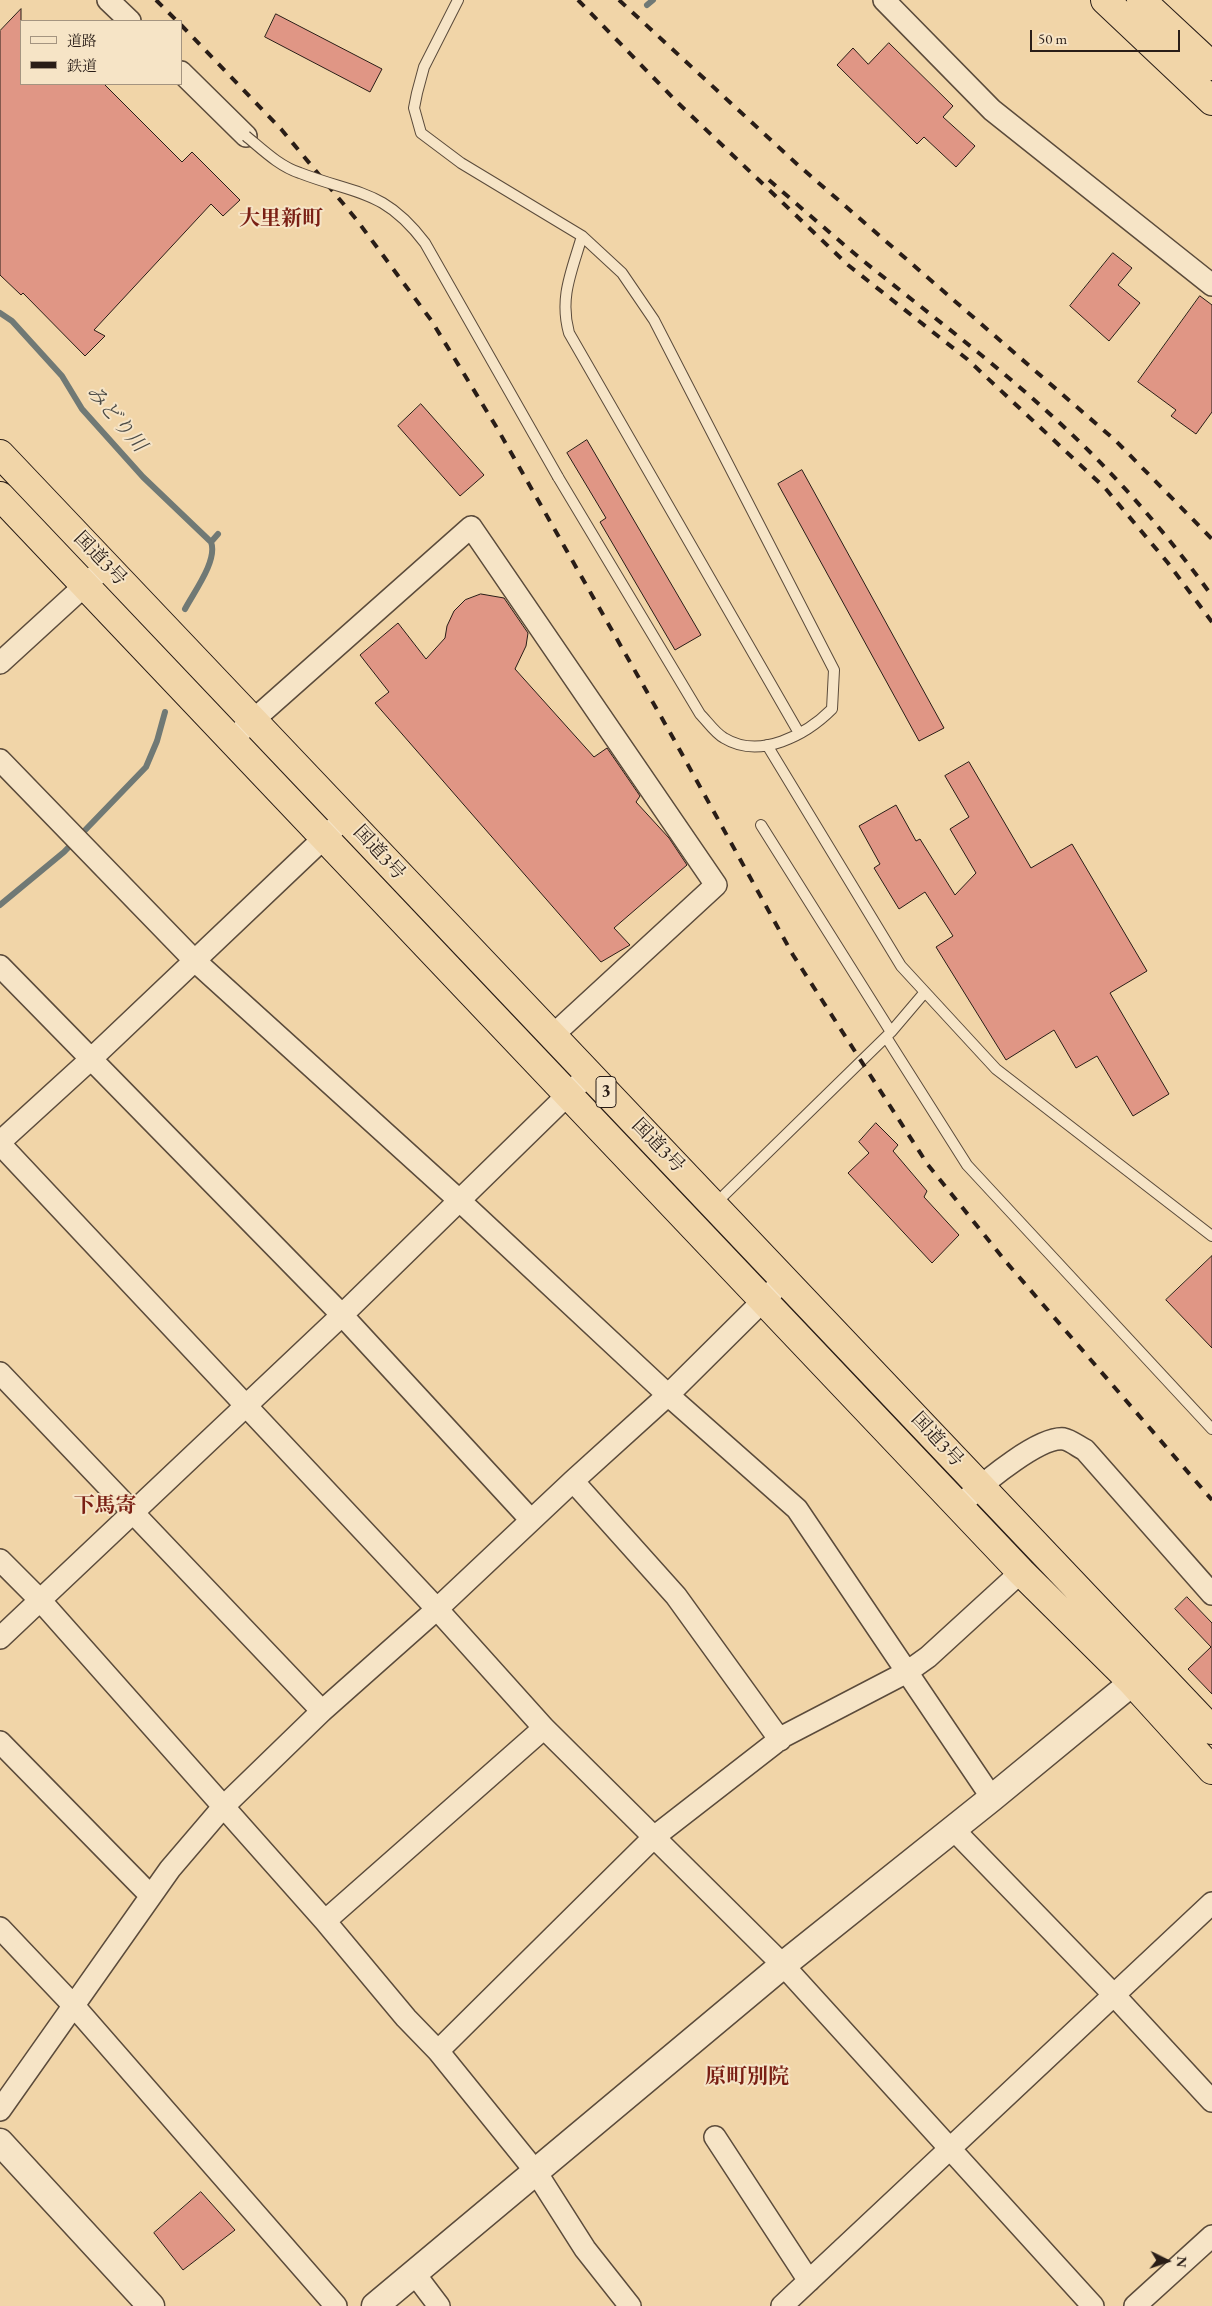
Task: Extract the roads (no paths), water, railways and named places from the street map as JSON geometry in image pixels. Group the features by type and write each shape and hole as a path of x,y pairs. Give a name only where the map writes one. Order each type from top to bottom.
{"highway":[{"path":"1105,0 1212,101"},
{"path":"1141,0 1212,66"},
{"name":"国道3号","path":"0,454 981,1486 1141,1675 1212,1770"},
{"name":"国道3号","path":"0,496 1021,1572 1141,1675 1212,1730"}],"street":[{"path":"108,0 129,20"},
{"path":"884,0 992,110 1212,285"},
{"path":"182,73 246,136"},
{"path":"232,739 471,527 716,885 552,1036"},
{"path":"0,663 106,566"},
{"path":"0,760 194,960 460,1201 668,1395 797,1509 992,1798"},
{"path":"346,817 0,1143 244,1406 436,1609 544,1728 784,1965 1094,2306"},
{"path":"0,966 342,1314 531,1520"},
{"path":"0,1638 342,1314 589,1074"},
{"path":"0,2110 170,1869 223,1807 322,1711 436,1609 668,1395 785,1279"},
{"path":"0,1373 322,1711"},
{"path":"960,1506 981,1486 1038,1444 1064,1439 1085,1450 1212,1594"},
{"path":"573,1481 676,1596 780,1740"},
{"path":"0,1560 40,1600 325,1921 406,2018 438,2051 536,2172 585,2249 630,2306"},
{"path":"438,2051 654,1837 780,1740 907,1672 928,1657 1021,1572"},
{"path":"375,2306 784,1965 954,1830 1141,1675"},
{"path":"325,1921 544,1728"},
{"path":"0,1742 151,1896"},
{"path":"954,1830 1114,1995 1212,2101"},
{"path":"782,2306 1212,1903"},
{"path":"0,1928 74,2006 336,2306"},
{"path":"715,2137 809,2281"},
{"path":"0,2142 151,2306"},
{"path":"1135,2306 1212,2236"},
{"path":"414,2273 438,2306"}],"lane":[{"path":"246,136 276,161 299,173 360,191 386,203 410,223 425,243 558,478 700,714 724,738 748,747 776,744 818,723 832,710 834,670 654,320 622,273 582,236 461,163 421,133 414,108 416,93 424,67 458,0"},
{"path":"582,236 565,296 564,316 569,334 799,733"},
{"path":"767,745 901,966 996,1069 1212,1236"},
{"path":"761,825 967,1165 1212,1429"},
{"path":"715,1205 888,1034 925,992"}],"waterway":[{"path":"647,5 653,0"},
{"name":"みどり川","path":"0,313 12,321 62,376 82,409 143,477 211,542 211,558 208,567 185,609"},
{"path":"211,542 218,534"},
{"path":"0,905 64,852 146,767 157,741 165,712"}],"railway":[{"path":"156,0 176,20"},
{"path":"578,0 678,103 848,265 967,359 1105,488 1168,563 1212,622"},
{"path":"619,0 798,165 1116,441 1212,539"},
{"path":"182,26 281,129 356,219 431,320 497,428 672,736 793,955 928,1165 1007,1263 1212,1500"},
{"path":"769,180 861,259 1005,375 1073,436 1116,479 1156,524 1212,596"}],"district":[{"name":"大里新町","path":"281,219"},
{"name":"下馬寄","path":"105,1506"},
{"name":"原町別院","path":"747,2077"}]}
